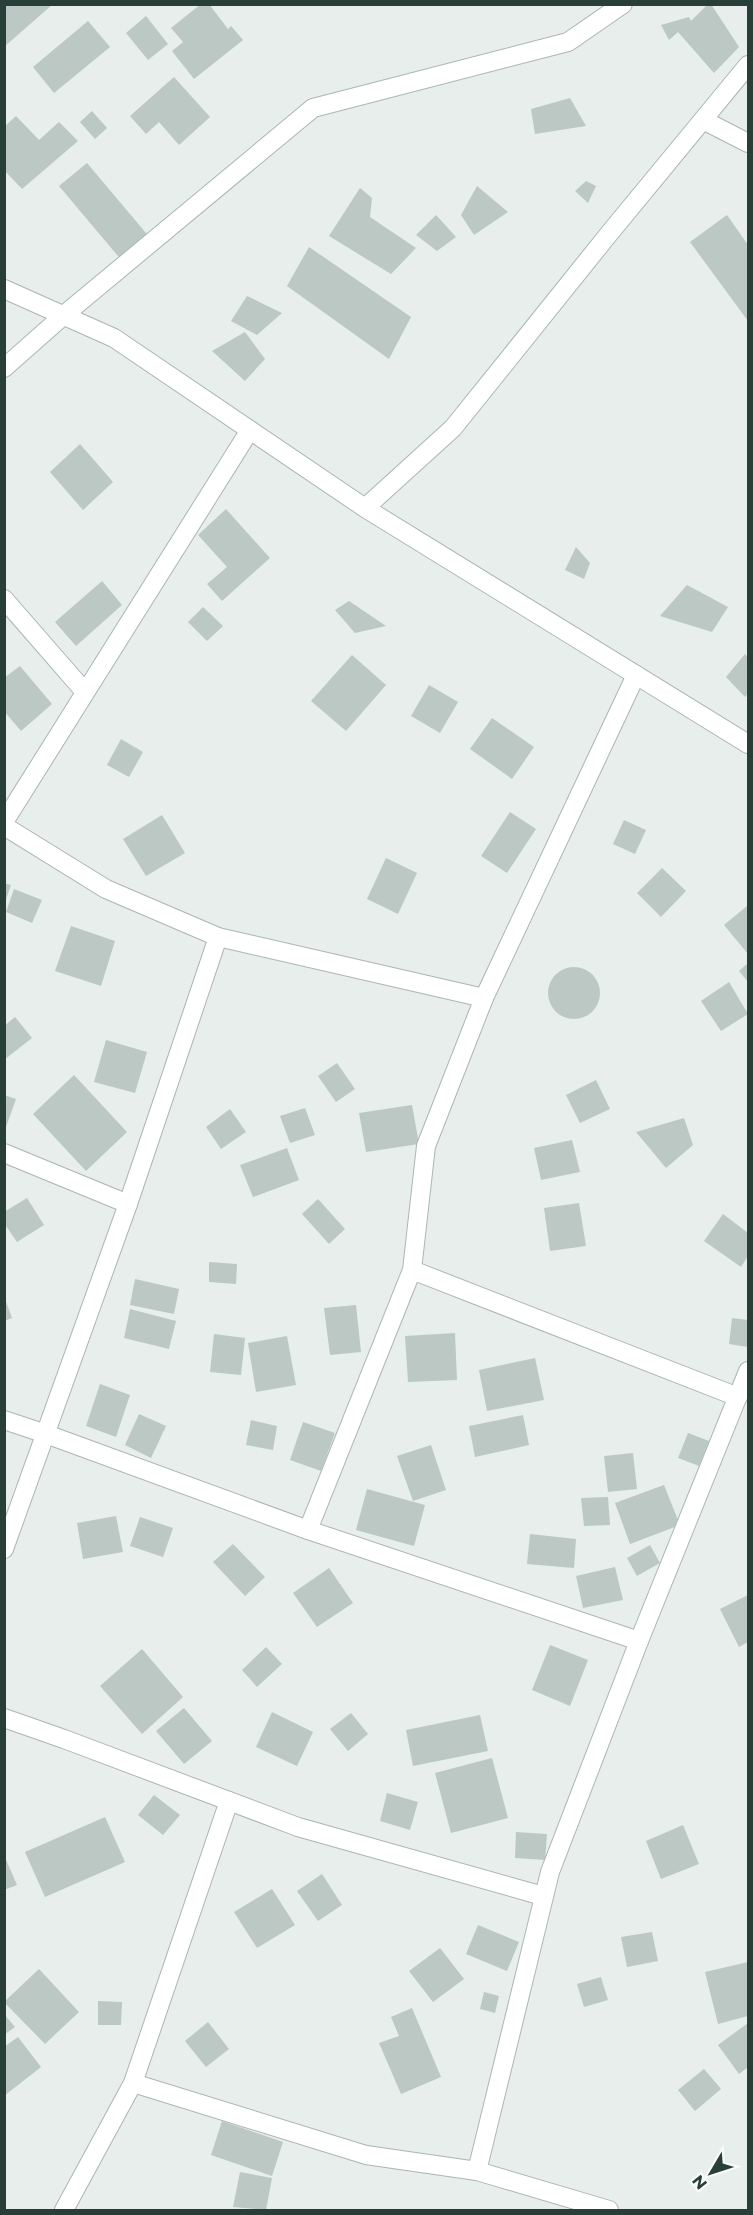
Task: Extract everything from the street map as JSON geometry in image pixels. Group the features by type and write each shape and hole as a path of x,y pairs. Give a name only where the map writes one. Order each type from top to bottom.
{"street":[{"path":"4,368 64,315 313,108 568,42 623,4"},
{"path":"365,508 453,428 748,65"},
{"path":"703,120 748,143"},
{"path":"4,289 114,338 365,508 748,744"},
{"path":"250,430 4,824 106,889 218,937 484,998"},
{"path":"4,599 85,692"},
{"path":"308,1530 412,1270 426,1146 484,998 636,675"},
{"path":"4,1549 128,1204 218,937"},
{"path":"4,1153 128,1204"},
{"path":"412,1270 738,1396"},
{"path":"477,2171 550,1872 639,1641 748,1371"},
{"path":"4,1420 308,1530 639,1641"},
{"path":"4,1718 298,1827 543,1896"},
{"path":"64,2211 133,2083 229,1801"},
{"path":"133,2083 366,2155 477,2171 609,2211"}],"building":[{"path":"4,4 53,4 4,47"},
{"path":"201,4 209,4 228,29 231,26 243,40 194,79 172,51 183,42 171,28"},
{"path":"708,4 711,4 739,47 714,73 678,32 669,40 661,25 689,17 691,21"},
{"path":"146,16 168,44 148,60 126,33"},
{"path":"88,21 110,47 54,93 33,67"},
{"path":"174,77 210,117 179,145 159,122 146,134 130,116"},
{"path":"570,98 586,126 535,134 531,109"},
{"path":"92,111 107,128 95,139 80,122"},
{"path":"16,116 39,140 59,122 78,141 22,189 4,170 4,127"},
{"path":"87,163 151,239 123,262 59,186"},
{"path":"586,181 596,186 588,203 575,191"},
{"path":"477,186 508,212 474,235 461,215"},
{"path":"360,188 372,198 370,217 416,248 391,274 329,236"},
{"path":"436,215 456,237 437,251 416,235"},
{"path":"727,215 748,245 748,321 690,242"},
{"path":"309,247 411,317 389,359 287,286"},
{"path":"247,296 282,313 257,335 231,321"},
{"path":"245,332 265,359 245,381 212,351"},
{"path":"80,444 113,482 83,510 50,472"},
{"path":"226,509 270,558 222,601 207,584 227,567 198,535"},
{"path":"576,547 590,563 584,579 565,570"},
{"path":"102,581 122,605 76,646 55,622"},
{"path":"687,585 728,607 712,632 660,616"},
{"path":"349,601 386,626 355,633 335,610"},
{"path":"203,607 223,626 207,641 188,622"},
{"path":"745,654 748,658 748,693 745,697 726,677"},
{"path":"352,655 386,685 346,731 311,701"},
{"path":"20,666 52,704 21,731 4,711 4,678"},
{"path":"429,685 458,702 440,733 411,716"},
{"path":"492,718 534,747 512,779 470,749"},
{"path":"121,739 143,752 129,777 107,765"},
{"path":"510,812 536,829 507,873 481,856"},
{"path":"162,815 185,853 146,876 123,839"},
{"path":"624,820 646,830 635,854 613,844"},
{"path":"386,858 417,873 398,914 367,899"},
{"path":"662,868 686,891 661,917 637,893"},
{"path":"4,883 11,885 5,902 4,902"},
{"path":"14,889 42,900 32,923 6,912"},
{"path":"748,907 748,954 724,925"},
{"path":"71,926 115,941 101,986 55,971"},
{"path":"748,963 748,982 739,971"},
{"path":"574,967 584,969 592,975 598,983 600,993 598,1003 592,1011 584,1017 574,1019 564,1017 556,1011 550,1003 548,993 550,983 556,975 564,969"},
{"path":"729,982 748,1014 721,1031 701,1001"},
{"path":"15,1017 32,1038 4,1060 4,1026"},
{"path":"106,1040 147,1052 135,1093 94,1082"},
{"path":"337,1063 355,1089 336,1102 318,1076"},
{"path":"74,1075 127,1132 86,1171 33,1114"},
{"path":"596,1080 610,1109 580,1123 566,1095"},
{"path":"4,1095 16,1099 6,1127 4,1126"},
{"path":"412,1105 419,1144 366,1152 359,1113"},
{"path":"305,1108 315,1135 290,1143 280,1116"},
{"path":"230,1109 246,1132 221,1149 206,1127"},
{"path":"684,1118 693,1145 666,1168 636,1132"},
{"path":"572,1140 580,1172 541,1180 534,1148"},
{"path":"287,1148 299,1180 253,1197 240,1165"},
{"path":"27,1198 44,1225 17,1242 4,1223 4,1212"},
{"path":"318,1199 345,1229 329,1244 302,1214"},
{"path":"579,1203 586,1246 550,1251 544,1208"},
{"path":"723,1214 748,1233 748,1256 741,1267 704,1241"},
{"path":"209,1262 237,1264 236,1284 209,1282"},
{"path":"135,1279 179,1289 174,1314 130,1305"},
{"path":"4,1296 12,1318 4,1321"},
{"path":"356,1305 361,1352 330,1355 324,1308"},
{"path":"130,1309 176,1321 169,1349 124,1338"},
{"path":"732,1318 748,1320 748,1347 729,1344"},
{"path":"455,1333 457,1380 408,1382 405,1336"},
{"path":"214,1334 245,1338 241,1375 210,1372"},
{"path":"287,1336 296,1385 256,1392 248,1343"},
{"path":"535,1358 544,1400 487,1411 479,1370"},
{"path":"100,1384 130,1395 116,1437 86,1426"},
{"path":"139,1414 166,1426 151,1458 125,1445"},
{"path":"523,1415 529,1445 475,1457 469,1426"},
{"path":"251,1420 277,1426 273,1450 246,1445"},
{"path":"303,1422 335,1433 321,1471 290,1460"},
{"path":"688,1433 709,1441 699,1466 678,1458"},
{"path":"431,1445 446,1490 413,1501 397,1456"},
{"path":"633,1453 637,1489 608,1492 604,1456"},
{"path":"664,1485 680,1525 630,1544 615,1503"},
{"path":"367,1489 425,1505 414,1546 356,1530"},
{"path":"608,1497 610,1525 584,1526 581,1498"},
{"path":"116,1516 123,1552 83,1559 77,1523"},
{"path":"140,1517 173,1528 163,1557 130,1546"},
{"path":"530,1534 576,1539 574,1568 527,1564"},
{"path":"233,1544 265,1577 245,1596 213,1562"},
{"path":"650,1545 660,1563 637,1576 627,1558"},
{"path":"615,1567 623,1600 583,1608 576,1576"},
{"path":"329,1568 353,1603 317,1627 293,1593"},
{"path":"748,1595 748,1642 739,1647 720,1609"},
{"path":"550,1645 588,1660 570,1706 532,1690"},
{"path":"266,1647 282,1664 257,1687 242,1670"},
{"path":"142,1649 183,1697 142,1734 100,1686"},
{"path":"184,1708 212,1741 184,1764 156,1731"},
{"path":"272,1712 313,1732 297,1766 256,1747"},
{"path":"351,1713 368,1734 348,1751 330,1729"},
{"path":"480,1715 488,1751 413,1766 406,1730"},
{"path":"492,1758 508,1818 451,1833 435,1773"},
{"path":"387,1793 418,1802 410,1830 380,1821"},
{"path":"154,1795 180,1815 163,1835 138,1815"},
{"path":"105,1817 125,1862 45,1897 25,1852"},
{"path":"683,1825 699,1864 661,1879 646,1841"},
{"path":"516,1832 547,1834 545,1860 515,1858"},
{"path":"4,1855 17,1885 4,1890"},
{"path":"322,1874 342,1905 318,1921 297,1891"},
{"path":"272,1889 295,1925 257,1948 234,1912"},
{"path":"478,1925 519,1942 507,1971 466,1954"},
{"path":"652,1932 658,1961 627,1967 621,1937"},
{"path":"440,1948 464,1979 433,2002 409,1971"},
{"path":"748,1962 748,2016 718,2024 705,1972"},
{"path":"39,1969 79,2012 45,2044 4,2002"},
{"path":"601,1977 608,2000 584,2007 577,1984"},
{"path":"484,1992 499,1996 495,2013 480,2009"},
{"path":"98,2001 122,2002 121,2025 98,2025"},
{"path":"412,2008 441,2077 401,2094 379,2043 399,2036 391,2017"},
{"path":"4,2014 15,2027 4,2035"},
{"path":"208,2022 229,2049 206,2067 185,2041"},
{"path":"748,2023 748,2067 739,2074 718,2045"},
{"path":"18,2037 41,2067 4,2096 4,2047"},
{"path":"704,2069 721,2089 695,2111 678,2090"},
{"path":"222,2121 283,2142 272,2176 211,2155"},
{"path":"240,2172 272,2178 266,2210 233,2207"}]}
